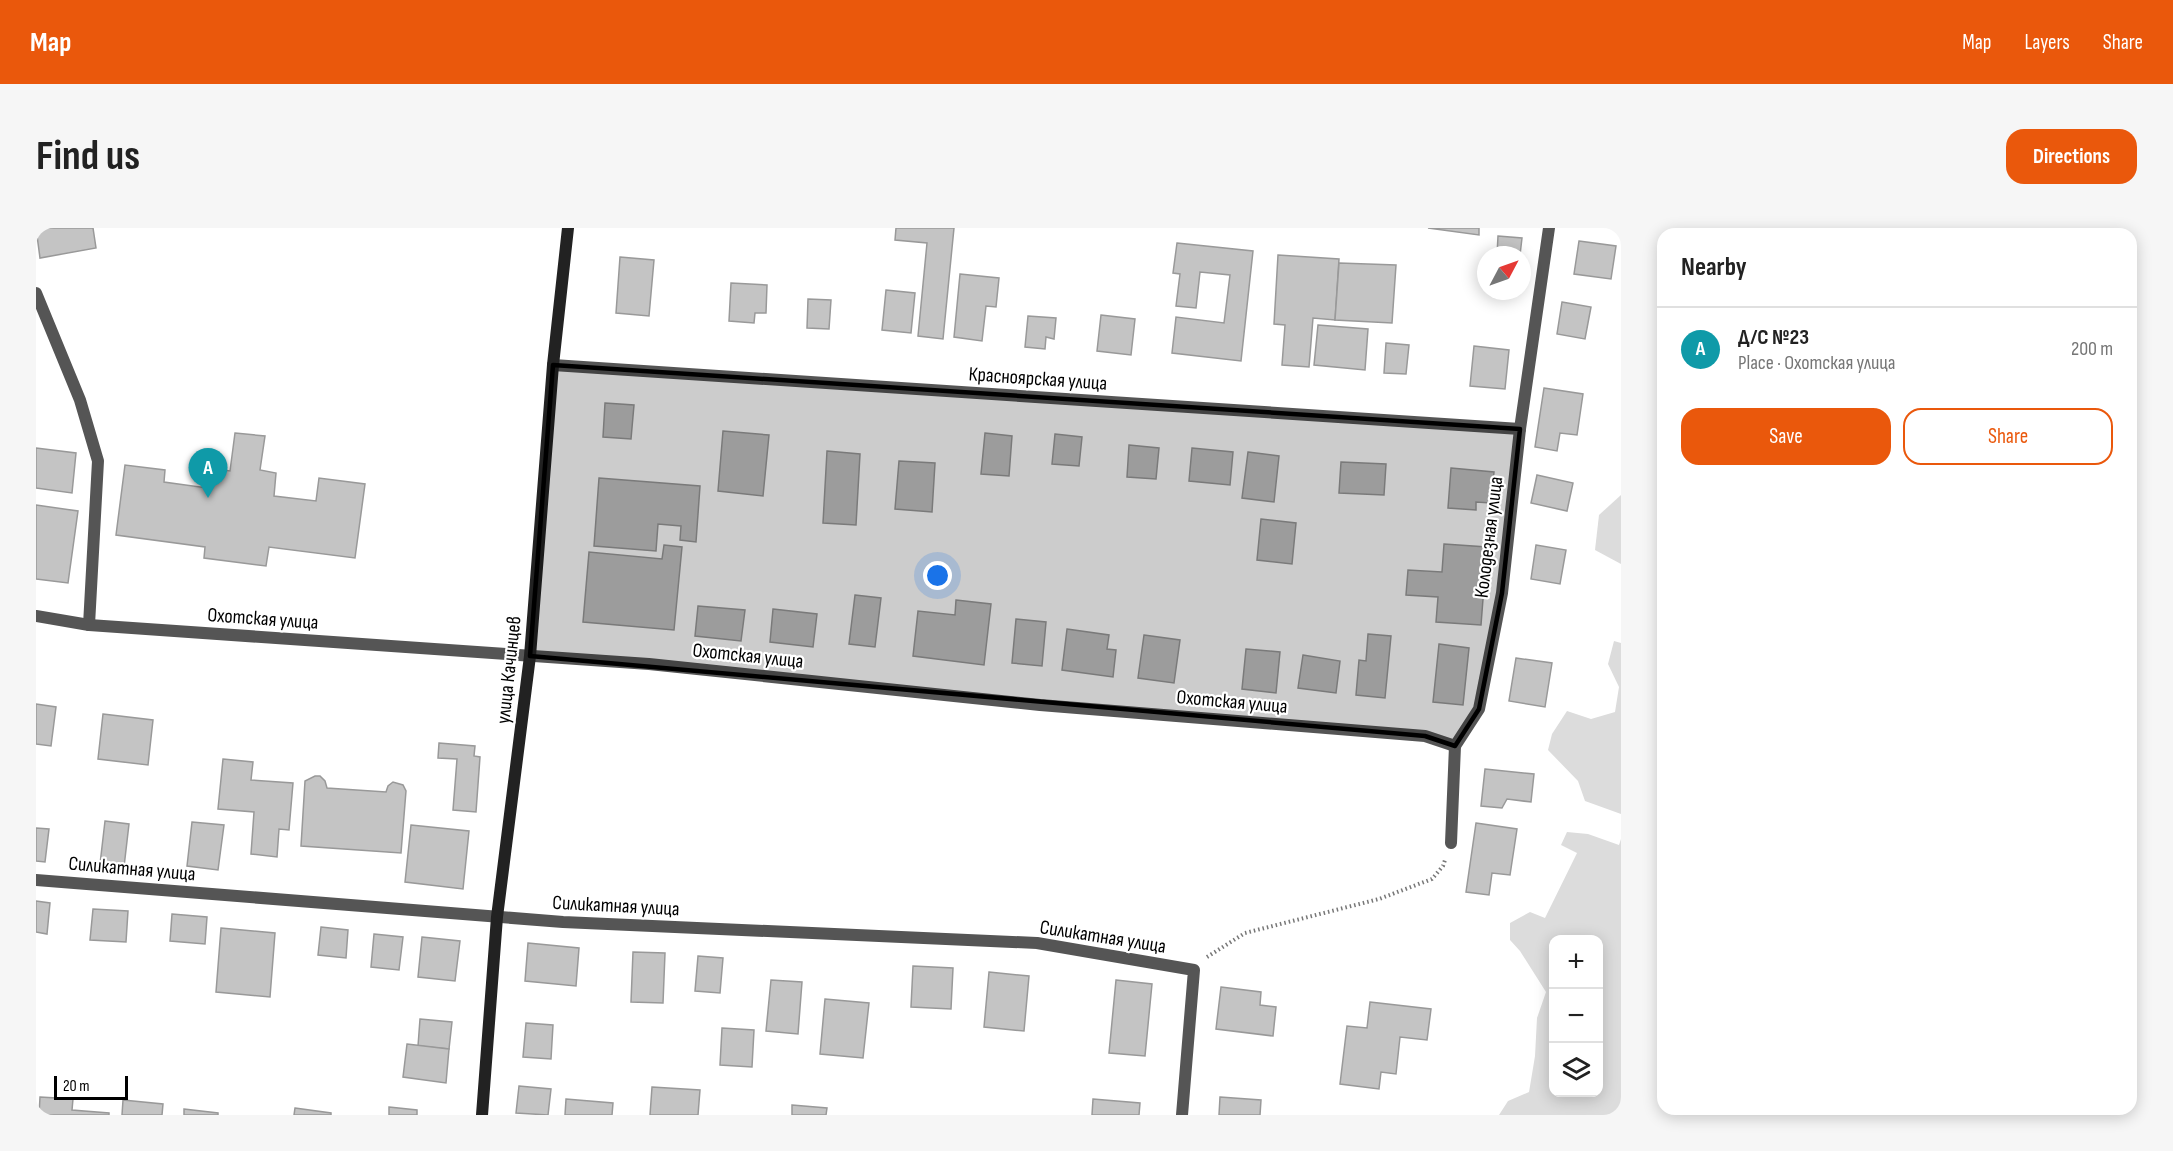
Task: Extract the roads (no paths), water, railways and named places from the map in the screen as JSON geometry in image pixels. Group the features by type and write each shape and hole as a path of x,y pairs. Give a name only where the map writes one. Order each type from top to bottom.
{"main road":[{"name":"улица Качинцев","path":"482,1115 497,917 530,656 553,365 568,228"}],"street":[{"name":"Колодезная улица","path":"1455,746 1479,709 1502,593 1520,429 1549,228"},
{"path":"36,293 80,400 98,462 89,626"},
{"name":"Красноярская улица","path":"553,365 1520,429"},
{"name":"Охотская улица","path":"36,616 89,626 649,664 1040,705 1425,736 1455,746"},
{"path":"1451,843 1455,746"},
{"name":"Силикатная улица","path":"36,880 563,922 1037,943 1194,970 1182,1115"}],"place":[{"name":"Д/С №23","path":"208,498"}]}
